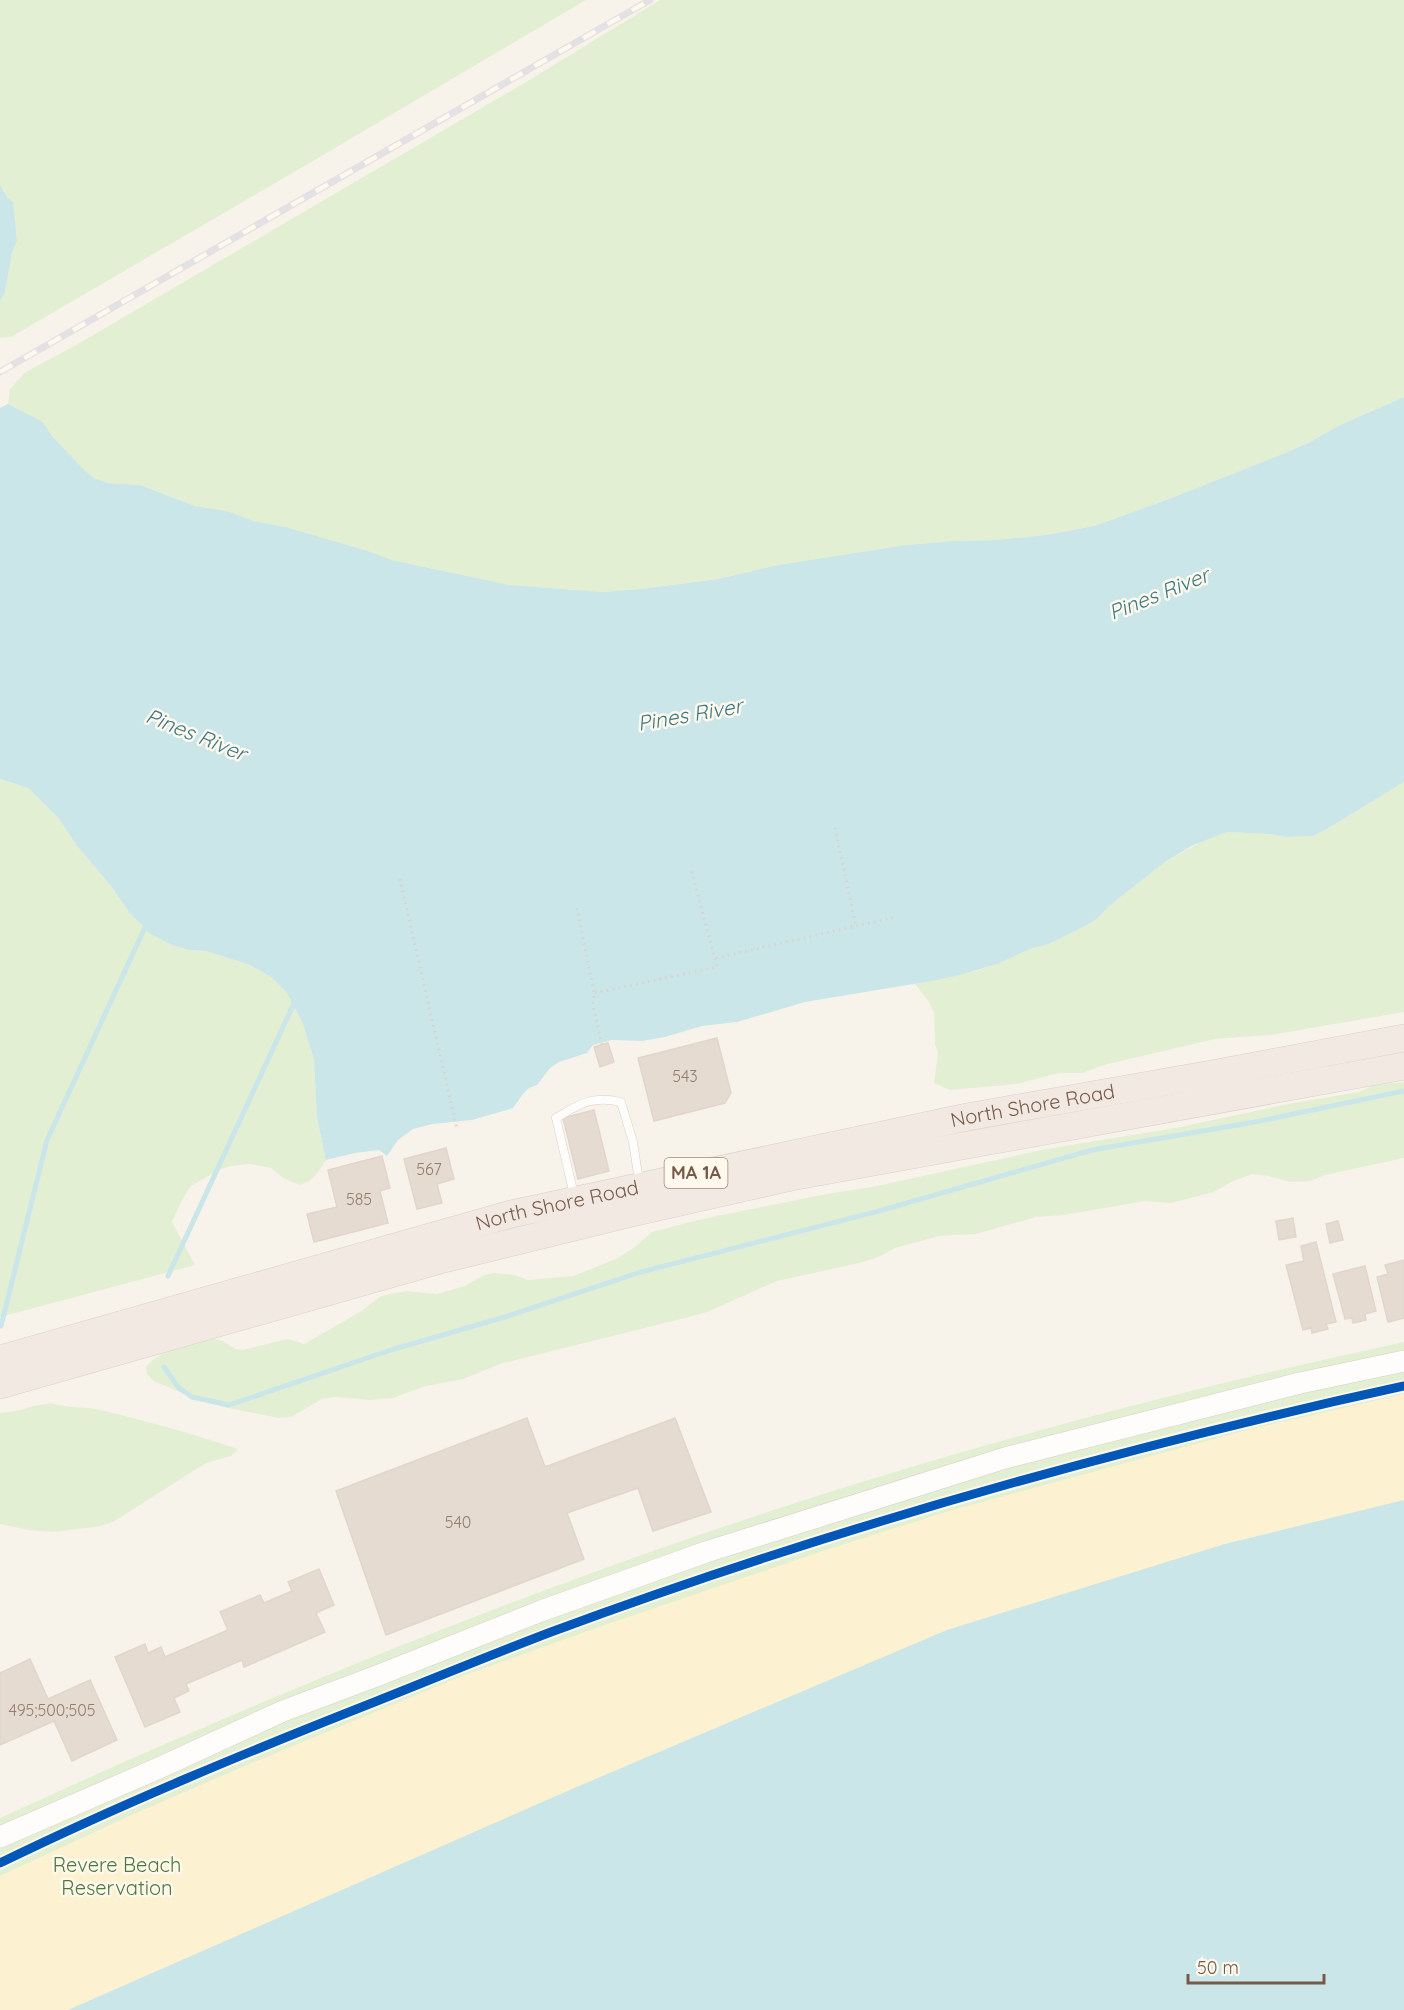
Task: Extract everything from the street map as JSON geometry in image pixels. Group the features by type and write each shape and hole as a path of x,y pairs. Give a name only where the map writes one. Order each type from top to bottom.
{"highway":[{"name":"North Shore Road","path":"0,1359 511,1214 967,1116 1404,1038"},
{"name":"North Shore Road","path":"0,1385 440,1260 632,1213 791,1178 1404,1066"}],"main road":[{"path":"0,1837 283,1711 541,1611 706,1552 1005,1458 1300,1383 1404,1361"}],"lane":[{"path":"575,1200 556,1118 582,1103 605,1098 621,1102 633,1142 640,1185"}],"path":[{"path":"835,828 856,926"},
{"path":"595,993 717,967 691,869"},
{"path":"400,879 457,1129"},
{"path":"577,908 602,1045"},
{"path":"717,958 896,916"}],"green space":[{"path":"0,0 586,0 11,337 0,338 0,302 5,292 12,253 17,240 8,198 0,185"},
{"path":"660,0 1404,0 1404,397 1340,425 1290,451 1094,526 1046,535 906,545 778,565 718,579 602,592 510,585 392,560 286,527 254,521 227,511 195,506 140,485 108,483 84,471 52,436 43,422 8,404 10,389 24,373 76,345 526,82"},
{"path":"0,779 28,788 59,819 77,846 111,886 129,912 150,934 172,945 189,950 206,951 250,965 271,977 287,993 303,1024 314,1060 317,1118 326,1160 313,1178 300,1185 283,1178 271,1168 250,1164 221,1169 191,1186 172,1222 195,1265 0,1317"},
{"path":"1404,782 1404,1012 1271,1035 1215,1039 1104,1065 1083,1073 1059,1073 1017,1084 950,1090 934,1083 938,1052 935,1045 934,1013 929,1002 915,984 979,970 1030,949 1049,944 1098,918 1109,906 1165,862 1204,840 1227,832 1287,837 1313,836"},
{"path":"1404,1082 1404,1158 1325,1175 1310,1181 1290,1182 1252,1174 1233,1181 1214,1192 1171,1203 1145,1201 1064,1215 1036,1217 976,1234 939,1236 895,1248 879,1257 859,1263 777,1281 707,1312 500,1364 463,1379 426,1386 393,1398 369,1400 335,1397 322,1399 291,1417 279,1418 223,1407 184,1394 154,1381 147,1374 146,1367 167,1351 211,1338 223,1341 235,1349 243,1350 288,1339 304,1344 360,1312 381,1296 407,1291 437,1294 465,1286 484,1275 493,1273 515,1275 528,1280 573,1276 616,1259 635,1247 652,1232 698,1220 877,1186 1046,1149 1175,1128 1293,1103 1359,1092 1374,1085"},
{"name":"Revere Beach Reservation","path":"1404,1342 1404,1500 947,1630 579,1786 68,2010 0,2010 0,1818 172,1741 346,1668 521,1599 699,1535 873,1479 1048,1428 1226,1383"},
{"path":"51,1403 105,1411 172,1428 238,1449 231,1456 206,1463 113,1522 101,1526 53,1532 0,1524 0,1413"}],"sand":[{"name":"Revere Beach Reservation","path":"1404,1394 1404,1500 1225,1544 947,1630 579,1786 68,2010 0,2010 0,1876 129,1816 457,1678 823,1551 949,1511 1251,1429"}],"water":[{"path":"0,185 13,202 17,241 12,253 5,292 0,302"},
{"name":"Pines River","path":"1404,397 1404,782 1313,836 1287,837 1227,832 1193,845 1165,862 1109,906 1098,918 1085,926 1049,944 1030,949 997,964 932,981 805,1002 737,1022 702,1026 665,1037 642,1041 612,1040 593,1045 587,1053 559,1062 550,1068 537,1085 529,1088 523,1094 513,1108 472,1120 433,1124 413,1129 398,1140 387,1156 379,1150 326,1160 317,1118 314,1060 303,1024 287,993 271,977 250,965 206,951 189,950 172,945 150,934 129,912 111,886 77,846 59,819 28,788 0,779 0,408 8,404 43,422 52,436 85,471 94,478 108,483 140,485 195,506 227,511 254,521 286,527 392,560 510,585 602,592 718,579 778,565 906,545 1046,535 1094,526 1290,451 1340,425"},
{"path":"1404,1500 1404,2010 68,2010 579,1786 947,1630 1225,1544"}],"building":[{"path":"717,1038 731,1093 725,1103 654,1121 638,1058"},
{"path":"608,1043 614,1062 600,1067 594,1047"},
{"path":"594,1110 609,1171 578,1179 563,1118"},
{"path":"446,1148 454,1179 437,1184 442,1203 417,1209 404,1159"},
{"path":"382,1156 390,1188 380,1191 388,1223 314,1242 307,1214 337,1207 328,1170"},
{"path":"1293,1218 1296,1237 1279,1240 1276,1221"},
{"path":"1338,1221 1343,1240 1330,1243 1326,1224"},
{"path":"1316,1242 1336,1322 1326,1324 1328,1329 1312,1333 1311,1328 1303,1330 1286,1265 1304,1261 1301,1246"},
{"path":"1404,1260 1404,1318 1388,1322 1377,1277 1388,1274 1385,1265"},
{"path":"1365,1266 1376,1311 1365,1314 1366,1320 1353,1323 1352,1318 1345,1319 1333,1274"},
{"path":"527,1418 545,1467 675,1418 711,1512 653,1531 638,1488 567,1513 584,1559 386,1635 336,1491"},
{"path":"319,1569 334,1605 316,1613 325,1632 244,1667 242,1660 186,1684 189,1691 174,1698 180,1712 145,1727 115,1657 145,1644 148,1653 161,1647 165,1657 228,1630 220,1612 260,1595 264,1603 292,1591 288,1582"},
{"path":"30,1659 48,1699 90,1680 117,1740 72,1761 54,1721 0,1745 0,1673"}],"waterway":[{"path":"1,1326 47,1140 147,923"},
{"path":"168,1276 296,999"},
{"path":"164,1367 178,1387 192,1397 229,1405 391,1350 508,1316 641,1272 879,1211 1092,1150 1255,1122 1404,1091"}],"railway":[{"path":"0,372 650,0"}],"cycle path":[{"path":"0,1863 93,1819 234,1758 529,1640 656,1594 867,1526 1080,1464 1296,1410 1404,1386"}]}
